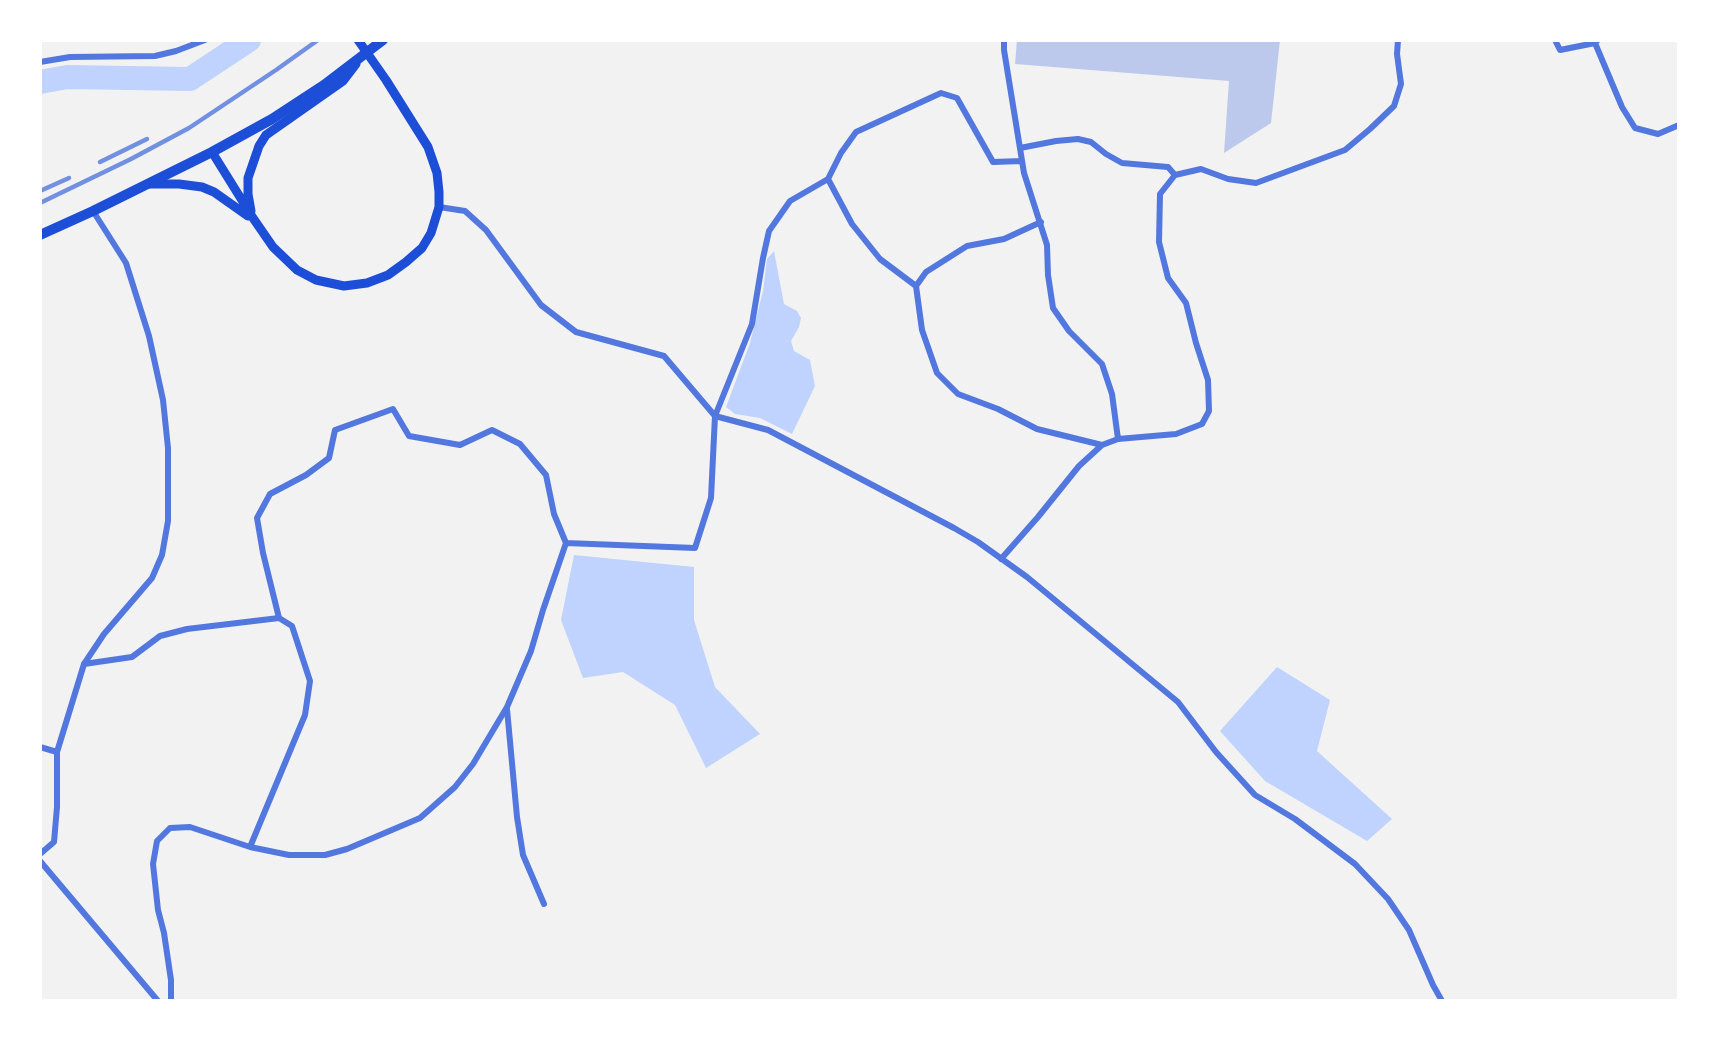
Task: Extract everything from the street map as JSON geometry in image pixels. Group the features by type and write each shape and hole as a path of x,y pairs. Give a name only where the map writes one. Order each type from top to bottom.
{"highway":[{"path":"40,235 212,152 272,119 324,85 383,40"}],"main road":[{"path":"212,152 273,247 297,270 316,280 344,286 388,275 406,262 422,248 431,233 439,207 436,173 428,147 358,40"},
{"path":"253,218 248,178 259,146 266,135 343,81 361,57"},
{"path":"148,184 202,187 214,191 253,218"}],"street":[{"path":"40,62 70,57 155,56 205,40"},
{"path":"1004,40 1024,173 1047,244 1053,309 1069,331 1102,364 1112,394 1118,439"},
{"path":"1001,559 1079,466 1102,445 1118,439 1176,435 1202,424 1209,411 1208,380 1186,303 1168,278 1159,243 1160,194 1175,175 1201,169 1228,179 1256,183 1345,150 1394,106 1401,84 1398,40"},
{"path":"1555,40 1560,50 1596,42 1622,107 1635,128 1658,134 1679,125"},
{"path":"566,543 695,548 711,498 715,416 752,324 769,231 790,201 828,178 856,132 941,93 957,99 993,162 1022,161"},
{"path":"1020,148 1077,139 1091,142 1122,163 1168,167 1175,175"},
{"path":"828,178 852,224 880,259 916,286"},
{"path":"439,207 465,211 486,230 541,304 576,332 664,356 715,416 768,430 954,528 1027,577 1178,702 1216,752 1255,795 1295,819 1355,864 1388,898 1409,930 1442,1001"},
{"path":"40,854 54,842 57,752 84,664 104,634 152,578 162,555 168,521 166,424 149,336 126,263 93,211"},
{"path":"1041,222 1004,239 967,246 926,272 916,286 922,330 937,373 958,394 998,408 1037,429 1102,445"},
{"path":"172,1001 153,864 157,841 170,828 190,827 250,847 289,855 325,855 420,818 455,787 473,764 507,708 531,651 542,610 566,543 554,514 546,475 520,444 492,430 460,445 409,436 393,409 335,430 329,458 306,475 270,494 257,518 262,553 279,618"},
{"path":"84,664 132,657 160,636 187,629 279,618 292,626 310,681 305,715 250,847"},
{"path":"507,708 523,855 544,904"},
{"path":"40,747 57,752"},
{"path":"40,861 158,1001"}],"water":[{"path":"774,251 784,304 797,311 801,318 791,341 794,351 810,360 815,386 792,434 760,418 735,414 726,407 750,343 763,291 767,259"},
{"path":"574,555 694,567 694,620 715,687 760,734 706,768 675,705 623,672 583,678 561,620"},
{"path":"1277,667 1330,700 1317,751 1392,819 1367,841 1265,781 1220,731"}],"building":[{"path":"1017,40 1280,40 1271,123 1224,153 1229,81 1015,64"}],"waterway":[{"path":"40,82 67,77 190,79 249,40"}],"railway":[{"path":"40,203 189,128 318,40"},
{"path":"100,162 147,139"},
{"path":"40,191 69,178"}]}
